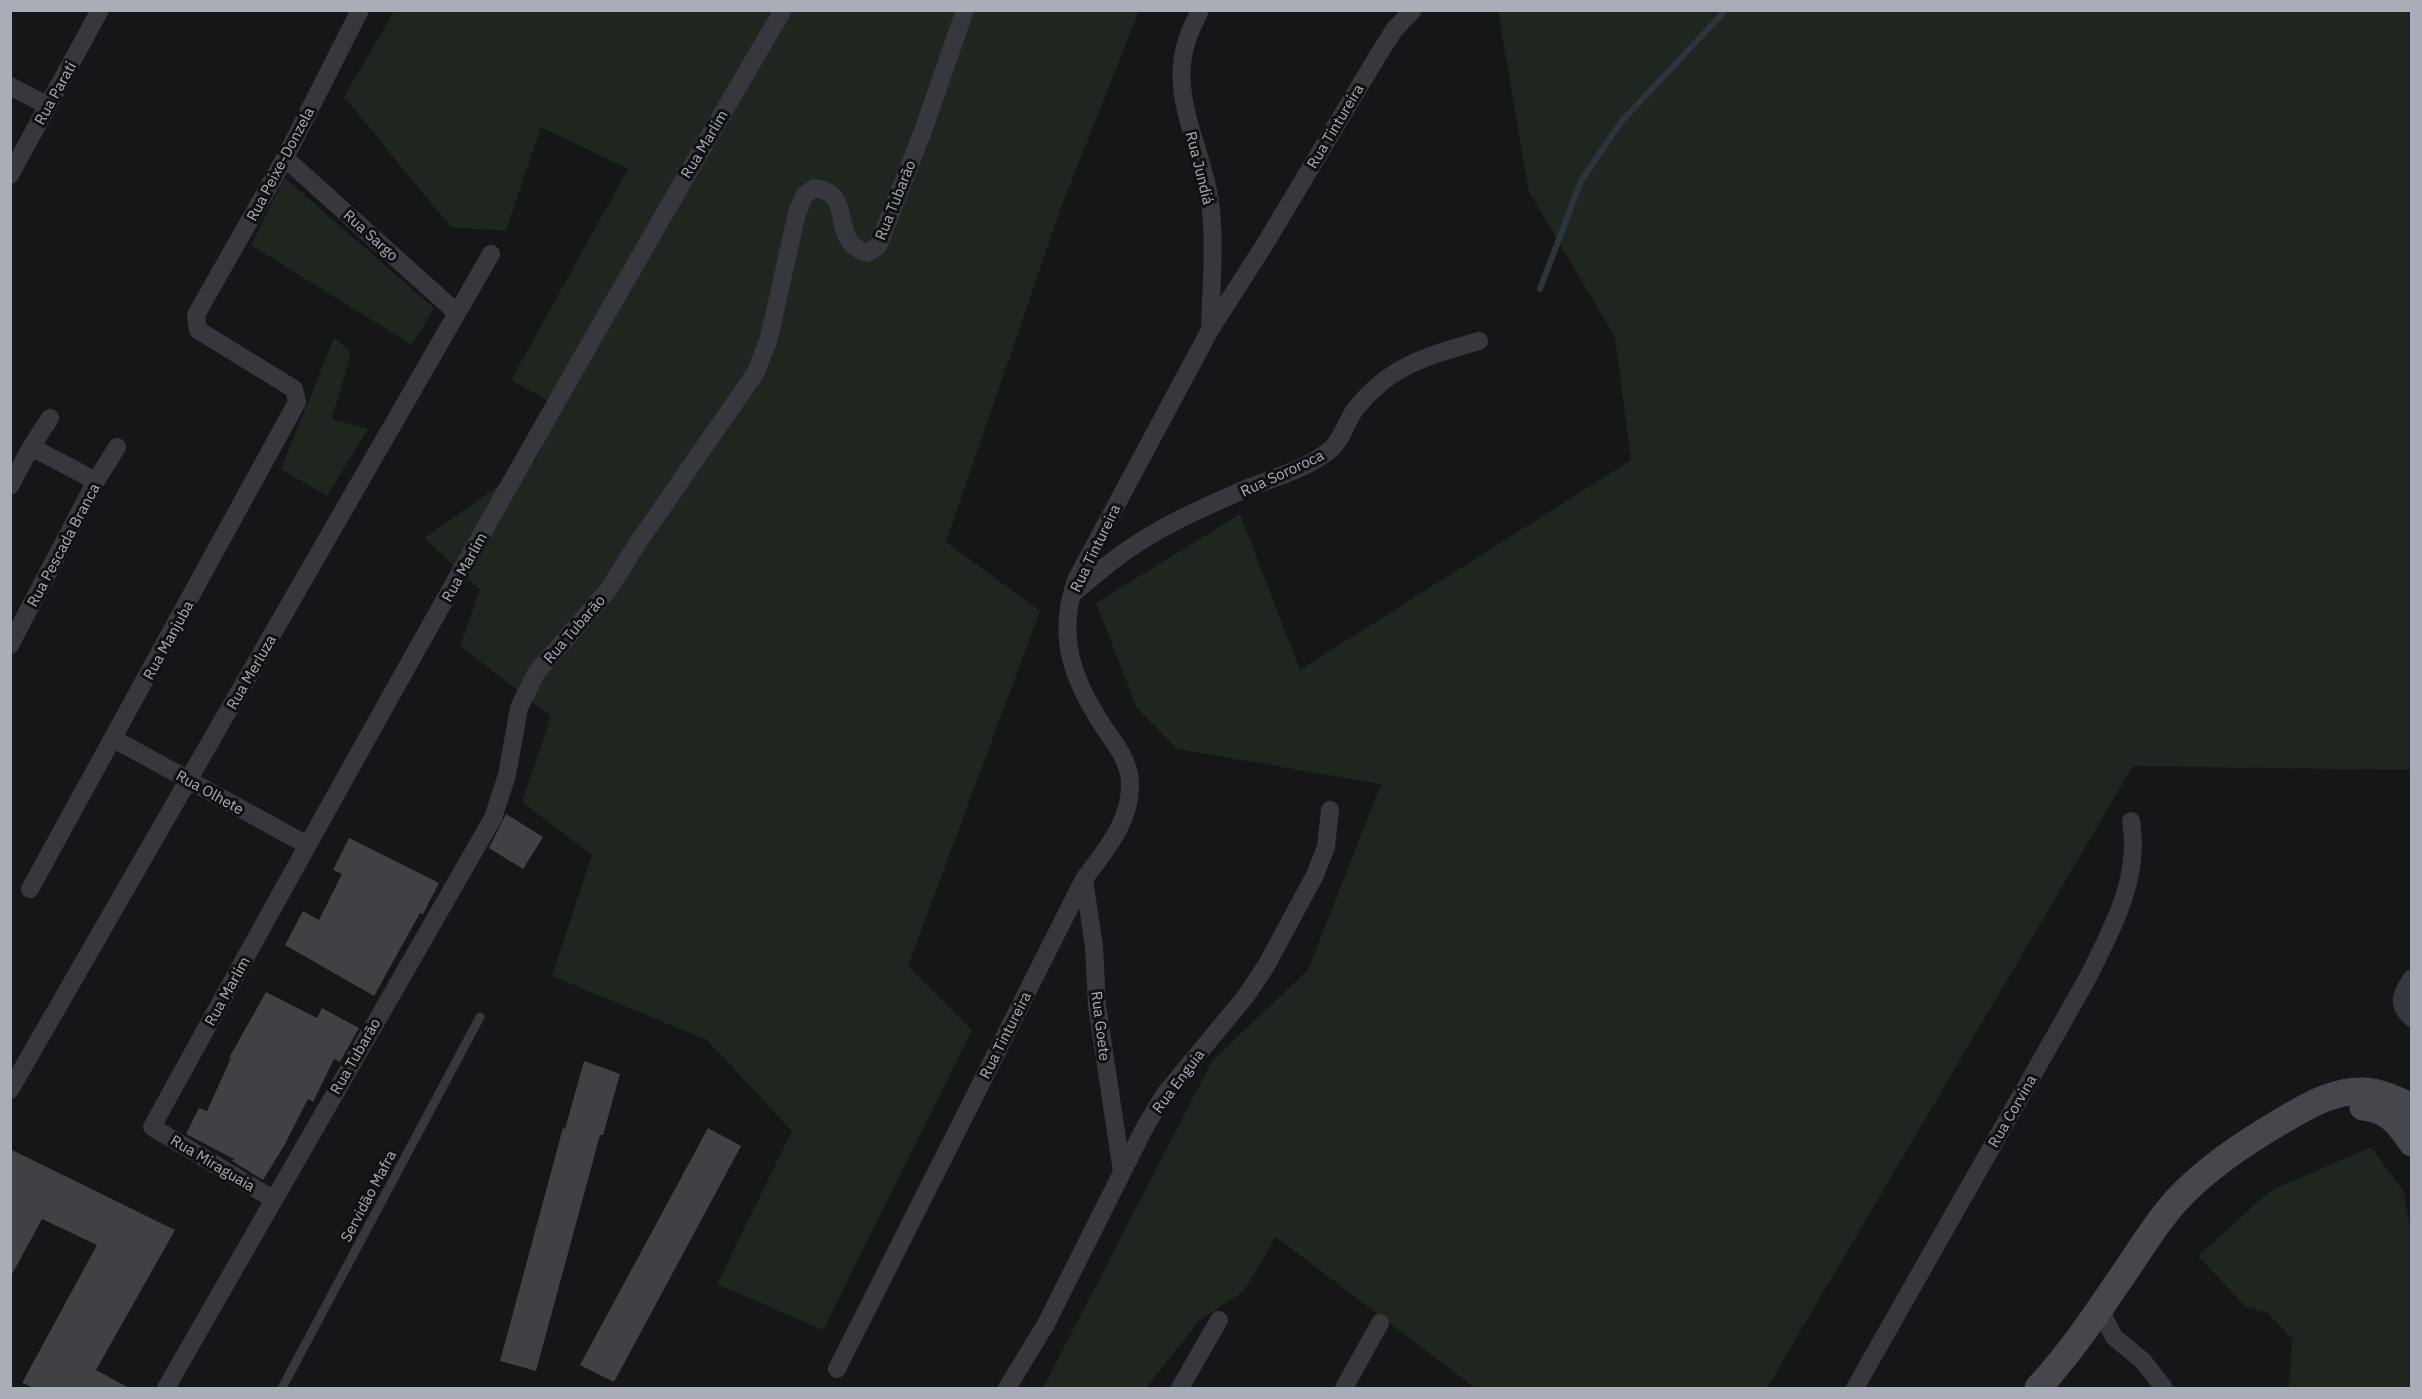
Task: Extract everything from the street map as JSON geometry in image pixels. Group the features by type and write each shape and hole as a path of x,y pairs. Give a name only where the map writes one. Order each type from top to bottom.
{"main road":[{"path":"2038,1389 2079,1338 2156,1225 2176,1201 2218,1163 2250,1140 2336,1108 2354,1106 2407,1109 2412,1143"}],"street":[{"name":"Rua Parati","path":"10,175 100,10"},
{"name":"Rua Peixe-Donzela","path":"294,388 198,330 196,315 285,158 360,10"},
{"name":"Rua Marlim","path":"152,1127 307,845 636,261 783,10"},
{"name":"Rua Tubarão","path":"166,1389 492,818 507,776 519,708 536,673 609,589 637,544 756,372 769,338 797,213 804,196 814,188 824,189 833,194 840,209 847,238 855,249 868,253 878,246 923,130 965,10"},
{"name":"Rua Jundiá","path":"1200,10 1186,40 1180,80 1183,103 1210,198 1212,219 1210,330"},
{"name":"Rua Tintureira","path":"837,1369 1084,879 1114,841 1125,814 1131,782 1124,757 1076,680 1068,649 1067,617 1070,596 1086,561 1210,330 1271,234 1394,30 1413,10"},
{"path":"10,86 48,106"},
{"name":"Rua Sargo","path":"285,158 457,313"},
{"name":"Rua Merluza","path":"10,1090 491,254"},
{"name":"Rua Sororoca","path":"1070,596 1129,549 1160,531 1243,491 1290,472 1332,448 1353,413 1373,388 1395,371 1425,356 1479,341"},
{"name":"Rua Manjuba","path":"30,889 297,402 294,388"},
{"path":"10,486 50,418"},
{"path":"31,447 96,481"},
{"name":"Rua Pescada Branca","path":"10,645 96,481 117,447"},
{"name":"Rua Olhete","path":"114,739 307,845"},
{"name":"Rua Enguia","path":"1007,1389 1046,1324 1122,1172 1164,1095 1246,996 1266,966 1315,875 1326,847 1330,810"},
{"name":"Rua Corvina","path":"1855,1389 2109,936 2126,893 2133,860 2134,839 2131,821"},
{"name":"Rua Goete","path":"1084,879 1094,947 1097,1005 1122,1172"},
{"path":"2412,978 2400,996 2401,1006 2412,1018"},
{"name":"Rua Miraguaia","path":"152,1127 273,1199"},
{"path":"2099,1308 2114,1337 2142,1361 2164,1389"},
{"path":"1180,1389 1219,1320"},
{"path":"1344,1389 1380,1323"}],"lane":[{"name":"Servidão Mafra","path":"282,1389 480,1017"}],"shaded area":[{"path":"394,11 1139,11 1062,205 946,542 1040,611 908,966 972,1030 823,1330 717,1284 792,1131 707,1040 552,976 592,855 522,802 551,716 460,646 480,590 424,538 536,460 559,407 511,380 628,169 541,127 506,231 451,227 344,97"},
{"path":"1498,11 2411,11 2411,770 2133,766 1767,1388 1475,1388 1276,1237 1244,1291 1199,1321 1146,1388 1043,1388 1212,1061 1308,970 1381,784 1177,749 1137,708 1096,603 1240,514 1300,670 1631,460 1615,337 1529,192"},
{"path":"285,178 434,308 412,345 251,245"},
{"path":"334,338 351,352 332,419 368,429 327,496 281,469"},
{"path":"2371,1147 2404,1192 2411,1236 2411,1388 2289,1388 2292,1339 2268,1313 2246,1307 2198,1256 2270,1191"}],"building":[{"path":"506,814 543,837 523,869 489,848"},
{"path":"349,838 439,883 374,996 285,945 303,911 319,920 342,874 333,870"},
{"path":"266,992 317,1018 322,1008 359,1028 340,1062 334,1059 313,1102 308,1099 263,1180 232,1161 234,1159 186,1134 199,1108 207,1111 231,1058 229,1058"},
{"path":"584,1061 620,1074 603,1135 600,1135 536,1371 500,1361 563,1128 565,1129"},
{"path":"708,1128 741,1146 614,1382 580,1365"},
{"path":"10,1149 175,1230 96,1370 131,1389 36,1389 22,1383 97,1245 42,1219 10,1278"}],"waterway":[{"path":"1540,289 1581,181 1621,122 1726,10"}]}
